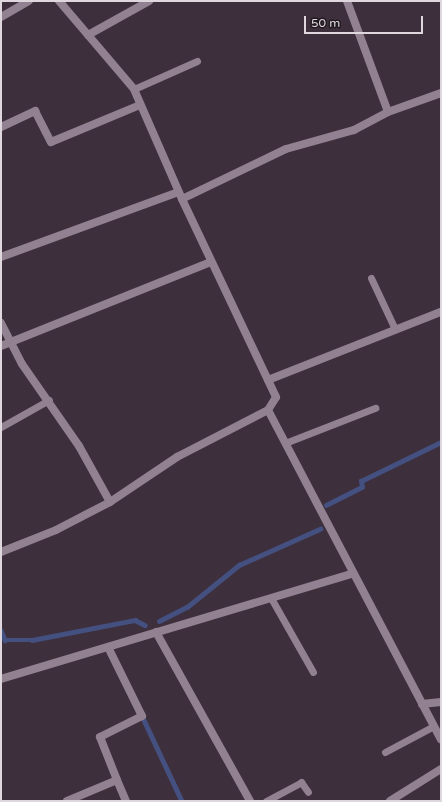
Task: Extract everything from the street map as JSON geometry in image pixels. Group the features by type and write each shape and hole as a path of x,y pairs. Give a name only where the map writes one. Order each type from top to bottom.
{"street":[{"path":"1,17 29,1"},
{"path":"1,552 56,530 110,502 177,457 268,410 276,397 180,196 134,89 59,1"},
{"path":"88,35 149,1"},
{"path":"347,1 388,112"},
{"path":"1,257 180,196 286,149 354,130 388,112 441,93"},
{"path":"1,127 35,111 50,142 140,105"},
{"path":"1,346 211,262"},
{"path":"268,380 441,312"},
{"path":"1,323 22,364 49,400 79,446 110,502"},
{"path":"268,410 352,574 441,739"},
{"path":"1,679 352,574"},
{"path":"156,632 250,801"},
{"path":"108,647 142,716 100,737 126,801"},
{"path":"422,704 441,702"},
{"path":"390,801 441,769"},
{"path":"67,801 117,780"}],"lane":[{"path":"134,89 197,61"},
{"path":"371,278 395,329"},
{"path":"1,427 49,400"},
{"path":"285,443 375,408"},
{"path":"272,598 313,672"},
{"path":"385,752 434,726"},
{"path":"266,801 301,782 308,792"}],"waterway":[{"path":"326,505 362,487 361,481 441,442"},
{"path":"159,621 187,607 239,565 320,529"},
{"path":"1,630 5,640 32,640 135,620 145,625"},
{"path":"144,720 182,801"}]}
